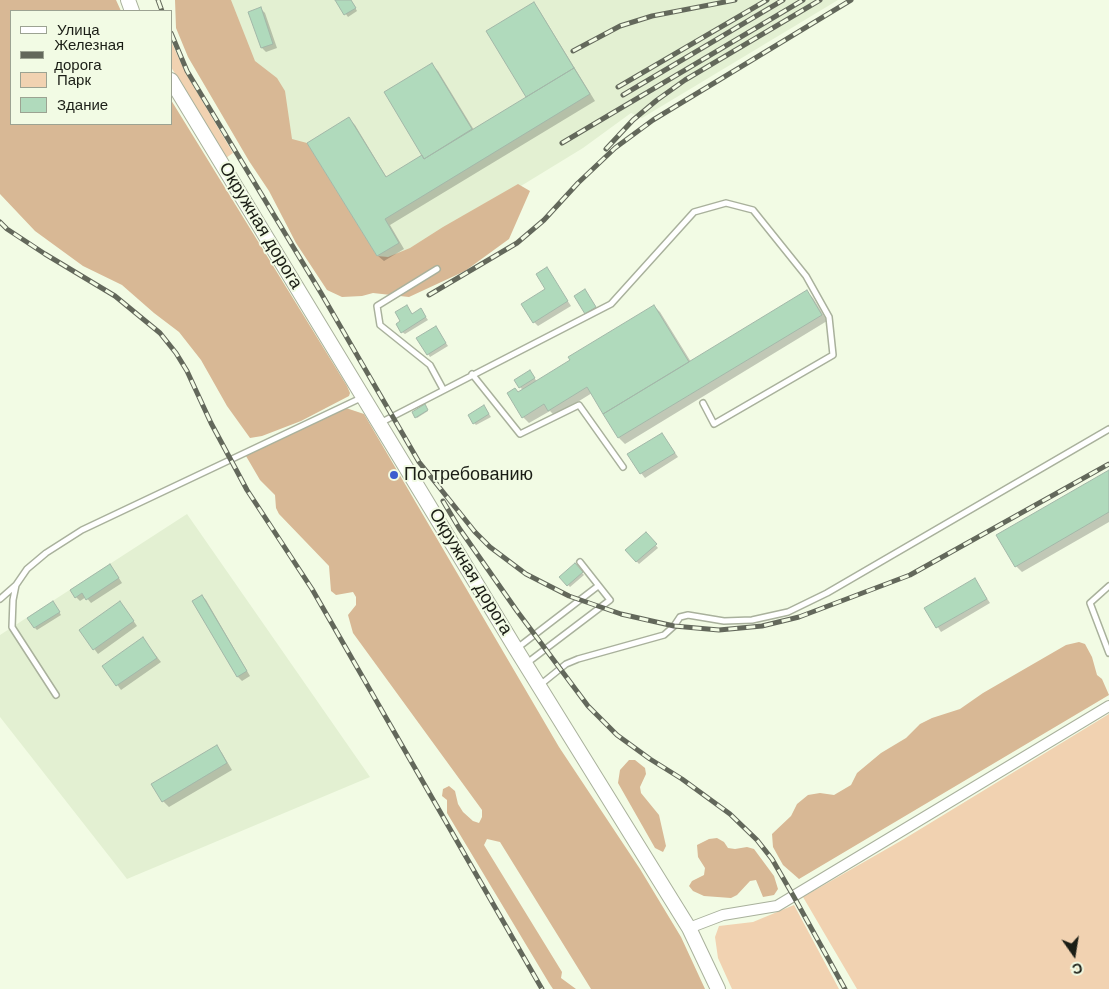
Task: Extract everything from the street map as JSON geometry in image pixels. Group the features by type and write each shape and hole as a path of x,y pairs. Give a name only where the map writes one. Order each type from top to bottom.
{"main road":[{"name":"Окружная дорога","path":"172,82 516,649 689,928 718,989"}],"street":[{"path":"689,928 723,915 777,906 789,900 1109,706"}],"lane":[{"path":"379,423 611,304 694,212 726,202 753,210 806,276 829,317 833,354 714,424 704,403"},
{"path":"436,269 376,306 380,325 430,365 444,389"},
{"path":"472,374 520,434 579,405 623,468"},
{"path":"0,599 16,585 27,569 46,553 82,530 364,397"},
{"path":"539,686 566,664 578,659 664,634 674,626 680,617 688,615 724,621 752,620 788,612 827,593 1109,429"},
{"path":"526,665 610,600 580,562"},
{"path":"16,585 13,600 12,627 56,695"},
{"path":"516,649 598,586"},
{"path":"1109,586 1090,603 1109,653"}],"shaded area":[{"path":"0,0 116,0 121,10 10,10 10,125 172,125 172,102 347,386 350,393 349,396 301,421 262,436 250,438 227,406 201,360 179,332 122,285 83,266 35,231 0,194"},
{"path":"175,0 231,0 255,61 277,78 285,91 292,139 307,143 377,256 388,257 410,248 518,184 530,191 509,239 465,271 409,297 373,293 362,296 342,297 327,290 296,243 269,191 249,161 188,57 176,28"},
{"path":"226,0 838,0 642,118 631,113 583,148 346,293"},
{"path":"346,408 364,414 559,747 640,869 681,937 705,989 591,989 500,842 487,839 484,845 562,972 561,978 576,989 553,989 549,983 447,813 447,800 442,796 443,789 449,786 455,791 458,804 463,812 473,821 479,823 482,817 482,810 353,633 348,615 356,605 356,597 353,592 336,595 331,591 329,566 279,514 276,508 275,495 260,480 246,456"},
{"path":"187,514 370,777 127,879 0,717 0,635"},
{"path":"1079,642 1085,644 1092,657 1097,675 1102,679 1109,695 799,879 783,865 773,847 772,834 791,816 797,804 808,795 820,793 834,795 851,785 857,773 881,753 906,738 920,724 960,709 983,693 1066,645"},
{"path":"629,760 635,760 645,768 646,774 640,787 641,793 659,815 666,846 663,852 655,848 618,783 620,770"},
{"path":"717,838 724,842 728,848 747,847 754,849 774,876 778,889 774,895 763,897 756,880 750,881 737,895 731,898 704,896 693,891 689,886 692,881 704,875 705,868 698,857 697,845 709,839"}],"green space":[{"path":"172,43 185,72 233,153 226,158 172,69"},
{"path":"1109,714 1109,989 857,989 803,897 904,839"},
{"path":"794,905 839,989 732,989 718,958 715,937 719,926 753,922"}],"building":[{"path":"335,0 351,0 356,8 344,15"},
{"path":"534,2 574,68 526,97 486,31"},
{"path":"261,7 273,44 261,48 248,12"},
{"path":"432,63 472,129 424,159 384,92"},
{"path":"574,68 590,94 385,219 399,243 377,256 307,143 349,117 386,177 422,155 424,159"},
{"path":"547,267 568,301 533,323 521,304 545,289 536,274"},
{"path":"585,289 596,307 585,314 574,296"},
{"path":"807,290 822,315 618,438 603,414"},
{"path":"407,305 412,314 421,308 426,317 401,333 396,324 400,321 395,312"},
{"path":"654,305 689,362 603,414 587,387 548,411 544,404 522,418 507,393 515,388 518,392 570,360 568,357"},
{"path":"436,326 446,343 427,355 416,338"},
{"path":"530,370 535,378 519,388 514,380"},
{"path":"425,404 428,410 415,418 412,412"},
{"path":"484,405 489,414 473,424 468,415"},
{"path":"662,433 675,453 640,474 627,454"},
{"path":"1109,470 1109,512 1015,567 996,535"},
{"path":"646,532 657,544 636,562 625,550"},
{"path":"575,563 583,572 567,586 559,577"},
{"path":"110,564 119,578 86,600 82,593 75,598 70,590"},
{"path":"975,578 987,599 936,628 924,608"},
{"path":"202,595 247,671 237,677 192,601"},
{"path":"53,601 60,612 34,628 27,618"},
{"path":"120,601 134,621 93,650 79,630"},
{"path":"143,637 157,658 116,686 102,666"},
{"path":"217,745 227,763 162,802 151,784"}],"railway":[{"path":"158,0 162,10"},
{"path":"573,51 620,26 652,16 735,0"},
{"path":"618,87 767,0"},
{"path":"623,95 783,0"},
{"path":"562,143 803,0"},
{"path":"606,149 633,120 685,80 820,0"},
{"path":"429,295 517,243 544,220 578,183 615,148 653,120 851,0"},
{"path":"172,35 187,71 321,293 419,462 475,532 490,547 526,574 569,596 621,614 674,626 719,630 762,626 799,617 910,575 1109,464"},
{"path":"0,222 7,229 45,254 115,296 160,333 176,353 247,490 312,589 542,989"},
{"path":"443,501 459,528 517,611 588,706 617,735 730,814 757,840 772,859 845,989"}],"place":[{"name":"По требованию","path":"394,475"}]}
